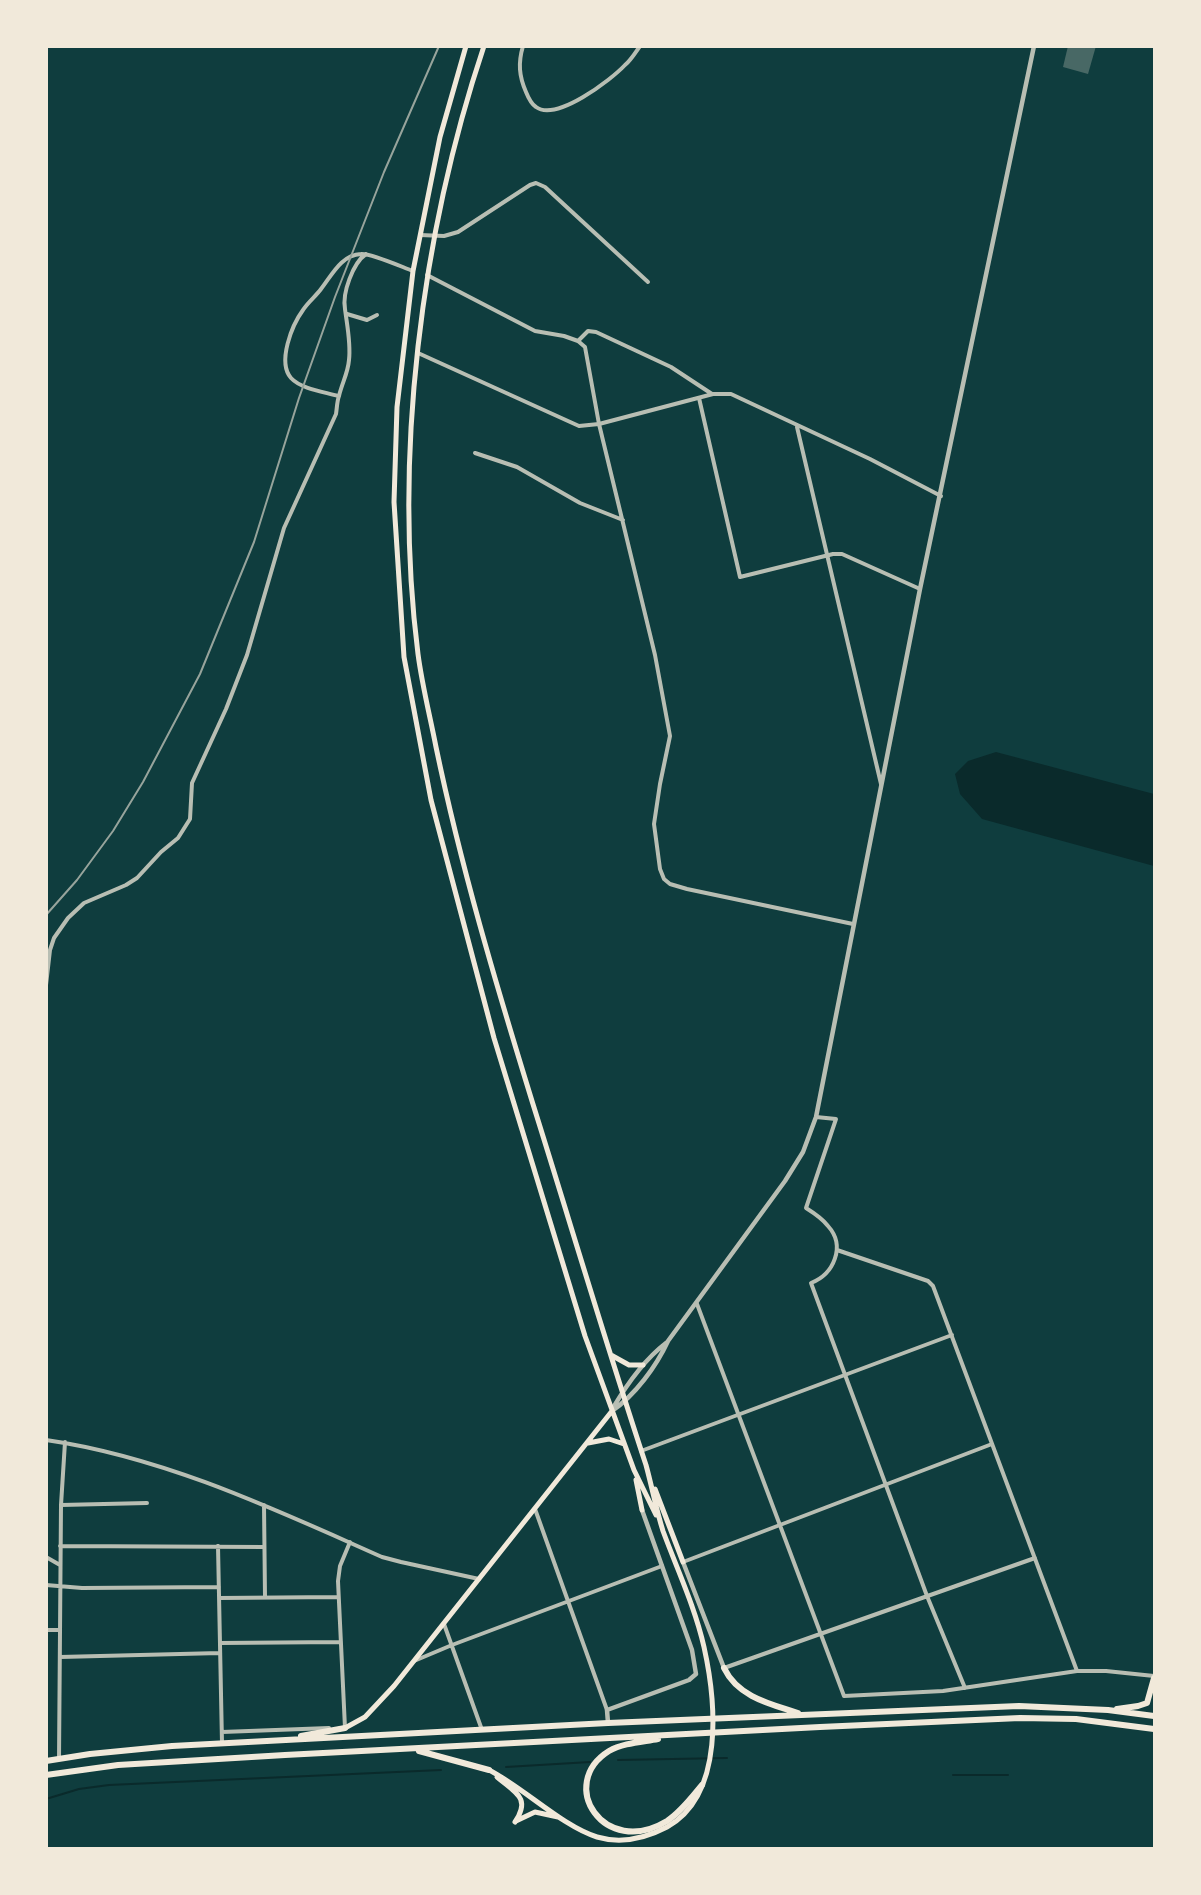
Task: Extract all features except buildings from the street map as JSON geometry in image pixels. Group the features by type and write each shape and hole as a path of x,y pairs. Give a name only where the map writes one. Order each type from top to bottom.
{"highway":[{"path":"724,1668 729,1678 745,1692 802,1715"},
{"path":"1108,1710 1143,1705 1149,1697 1155,1677"},
{"path":"46,1761 141,1748 222,1743 802,1715 1019,1707 1108,1710 1155,1716"},
{"path":"46,1775 118,1765 1020,1718 1076,1719 1155,1729"},
{"path":"273,1741 345,1728"},
{"path":"682,1734 625,1745 605,1754 590,1773 587,1790 589,1803 594,1814 603,1823 619,1831 635,1832 659,1825 673,1816 703,1784"},
{"path":"412,1749 489,1770"}],"main road":[{"path":"466,46 443,127 413,271 397,407 394,458 398,582 404,657 441,842 494,1038 585,1336 634,1470 662,1528"},
{"path":"484,46 462,121 434,235 418,353 411,458 411,543 418,656 446,796 510,1034 641,1451 683,1562"},
{"path":"611,1355 629,1365 643,1365"},
{"path":"345,1728 365,1717 414,1661 612,1411"},
{"path":"587,1443 609,1439 624,1444"},
{"path":"489,1770 561,1817 598,1837 617,1840 634,1839 656,1832 677,1821 693,1804 703,1784 710,1755 712,1717 710,1681 703,1645 662,1528 646,1465"},
{"path":"634,1470 642,1510"},
{"path":"489,1770 521,1800 523,1809 515,1822 535,1812 561,1817"}],"street":[{"path":"523,46 519,68 521,81 530,100 544,111 554,110 584,96 625,66 640,46"},
{"path":"612,1411 643,1365 668,1341 697,1304 794,1168 803,1152 816,1117 920,589 1034,46"},
{"path":"420,235 444,236 458,232 530,184 540,184 648,282"},
{"path":"46,985 50,950 54,938 68,918 84,903 137,878 161,852 178,838 190,819 194,776 226,709 247,655 284,528 336,414 350,357 347,314 344,306 352,273 358,261 366,254"},
{"path":"339,396 293,380 288,372 285,352 301,312 321,290 339,264 356,255 366,254 413,271"},
{"path":"427,275 535,331 559,334 578,341 585,347 599,424 655,655 670,736 654,824 660,869 664,879 670,884 687,889 853,924"},
{"path":"347,314 367,320 377,315"},
{"path":"578,341 588,331 596,332 671,367 713,394"},
{"path":"418,353 579,426 599,424 713,394 731,394 870,459 941,496"},
{"path":"699,398 740,577 842,554 920,589"},
{"path":"797,426 881,784"},
{"path":"475,453 517,467 580,503 623,520"},
{"path":"816,1117 836,1119 806,1208 830,1228 835,1236 837,1250 835,1262 830,1270 811,1283 927,1596 965,1688"},
{"path":"837,1250 931,1283 1077,1671"},
{"path":"697,1304 819,1635 844,1696 942,1691 1077,1671 1106,1671 1155,1677"},
{"path":"641,1451 952,1335"},
{"path":"612,1411 625,1402 661,1356 668,1341"},
{"path":"46,1440 65,1442 170,1469 401,1563 480,1579"},
{"path":"59,1759 60,1546 65,1442"},
{"path":"992,1444 683,1562 724,1668 1035,1558"},
{"path":"61,1504 147,1503"},
{"path":"264,1506 265,1597"},
{"path":"535,1509 607,1710 608,1723"},
{"path":"607,1710 689,1680 696,1674 692,1650 642,1510"},
{"path":"222,1732 345,1728 338,1596 340,1566 350,1542"},
{"path":"60,1546 263,1547"},
{"path":"218,1546 222,1743"},
{"path":"46,1557 60,1565"},
{"path":"414,1661 663,1565"},
{"path":"46,1585 117,1588 219,1587"},
{"path":"219,1598 338,1596"},
{"path":"444,1624 482,1730"},
{"path":"46,1630 60,1630"},
{"path":"220,1643 341,1642"},
{"path":"60,1657 220,1653"}],"water":[{"path":"996,752 1154,794 1154,866 982,819 960,794 955,774 968,761"}],"waterway":[{"path":"618,1760 727,1758"},
{"path":"506,1767 590,1762"},
{"path":"46,1799 79,1789 109,1785 441,1770"},
{"path":"953,1775 1008,1775"}],"railway":[{"path":"46,915 77,880 113,831 143,782 200,674 254,542 299,398 335,297 384,172 439,46"}]}
